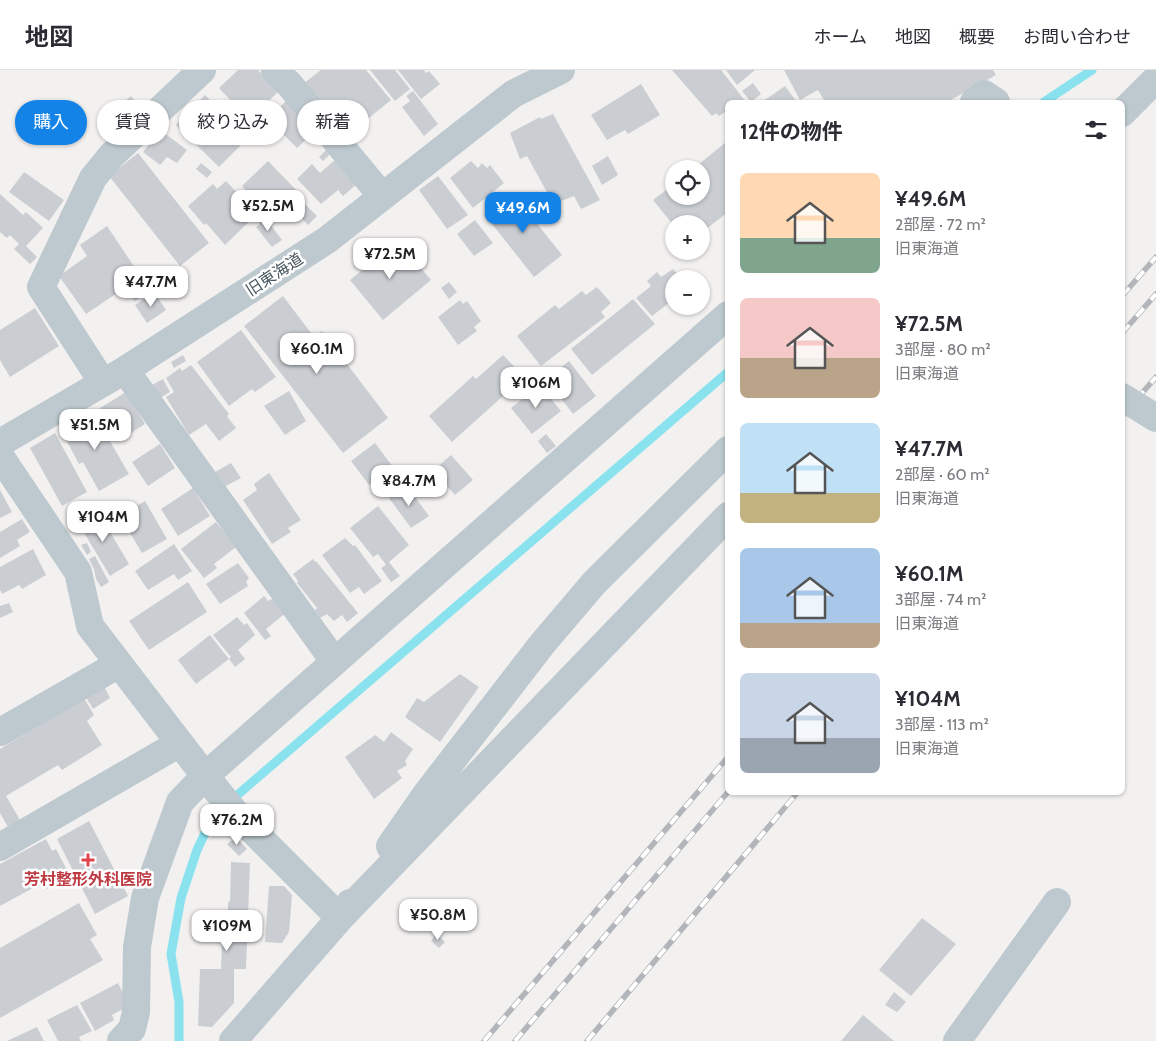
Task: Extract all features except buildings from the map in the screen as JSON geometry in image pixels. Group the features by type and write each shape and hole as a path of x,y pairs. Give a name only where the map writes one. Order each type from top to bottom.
{"street":[{"path":"202,70 111,156 93,178 41,287 114,377 334,661"},
{"path":"275,70 289,84 382,196"},
{"name":"旧東海道","path":"0,443 114,377 327,240 514,94 561,70"},
{"path":"1125,110 1156,79"},
{"path":"976,100 984,94 993,100"},
{"path":"121,1041 132,1029 136,1012 137,947 145,898 180,802 204,776 725,318"},
{"path":"1125,400 1156,418"},
{"path":"340,918 427,794 543,643 594,583 725,453"},
{"path":"0,456 78,572 90,626 204,776 237,815 340,918"},
{"path":"233,1041 340,918 725,519"},
{"path":"0,732 119,664"},
{"path":"0,847 180,743"},
{"path":"957,1041 1057,902"}],"waterway":[{"path":"1047,100 1092,70"},
{"path":"179,1041 179,1002 171,954 181,898 197,850 213,816 725,375"}],"railway":[{"path":"1125,293 1156,257"},
{"path":"1125,330 1156,294"},
{"path":"1125,413 1156,377"},
{"path":"484,1041 725,760"},
{"path":"515,1041 725,795"},
{"path":"587,1041 795,795"}],"place":[{"name":"芳村整形外科医院","path":"88,860"}]}
